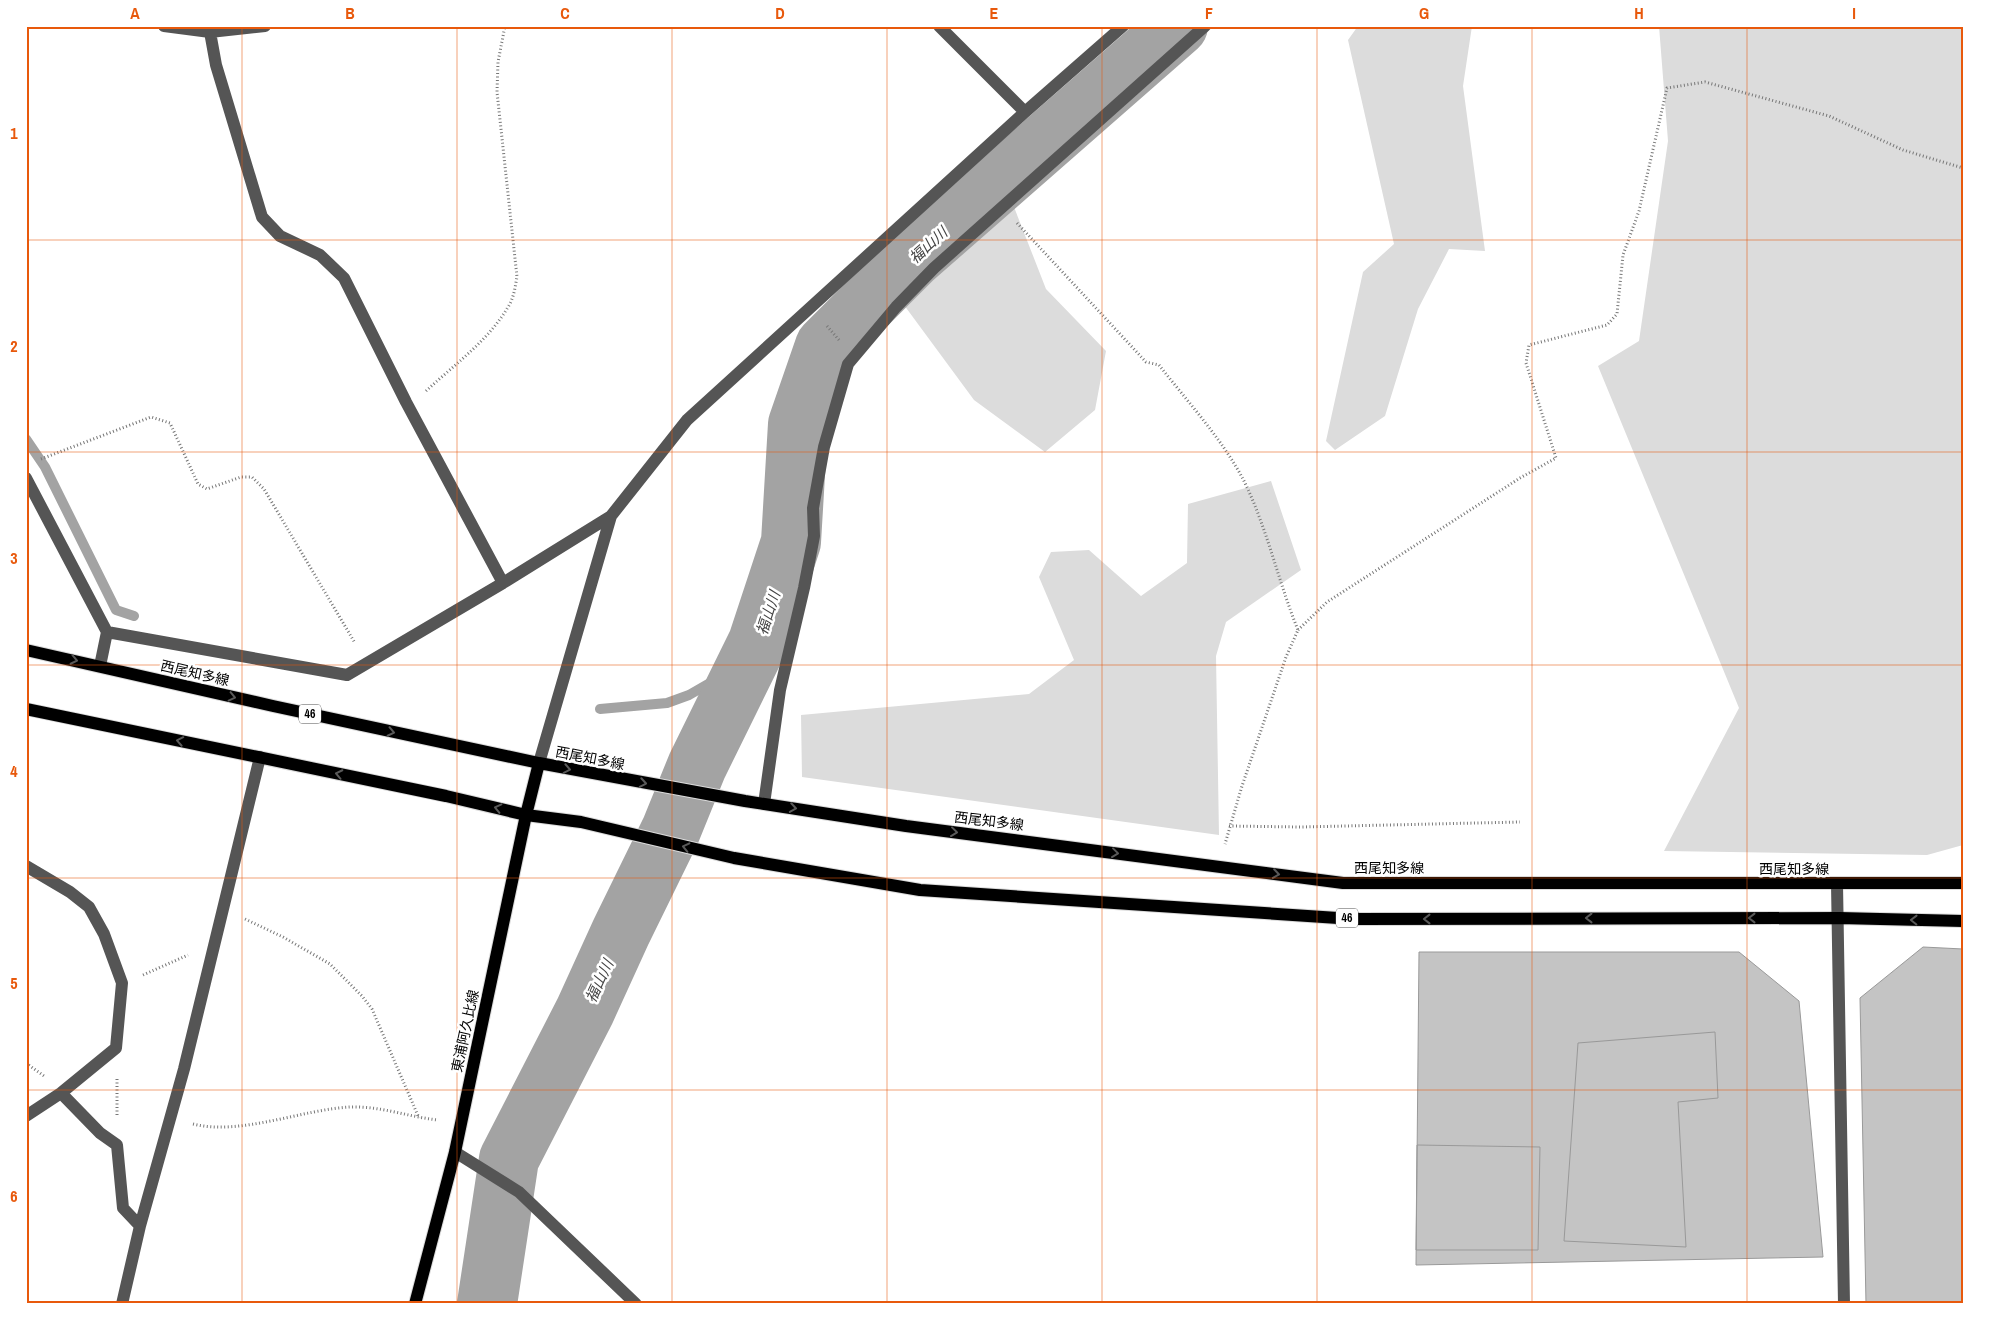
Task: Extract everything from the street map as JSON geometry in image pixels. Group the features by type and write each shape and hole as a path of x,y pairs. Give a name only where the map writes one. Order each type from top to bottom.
{"main road":[{"name":"西尾知多線","path":"26,650 282,708 539,763 745,801 906,826 1343,883 1963,884"},
{"name":"46","path":"26,709 260,757 526,815 581,822 734,858 920,890 1353,919 1839,918 1963,921"},
{"name":"東浦阿久比線","path":"415,1304 455,1152 526,815 539,763"}],"street":[{"path":"164,26 210,32 265,26"},
{"path":"939,26 1025,112"},
{"path":"107,632 347,675 503,583 610,516 687,420 1025,112 1123,26"},
{"path":"764,804 780,690 814,536 813,508 824,447 848,364 896,307 934,268 1205,26"},
{"path":"210,32 216,65 262,216 280,236 320,255 344,278 406,402 503,583"},
{"path":"26,478 107,632 100,666"},
{"path":"539,763 610,516"},
{"path":"122,1304 140,1226 170,1119 260,757"},
{"path":"26,866 70,892 89,907 104,934 122,983 116,1048 62,1093 26,1116"},
{"path":"1837,884 1844,1304"},
{"path":"62,1093 100,1133 117,1145 123,1208 140,1226"},
{"path":"455,1152 519,1192 636,1304"}],"path":[{"path":"406,402 421,395 472,349 509,306 515,290 517,277 497,92 498,62 505,26"},
{"path":"1221,867 1229,826 1286,657 1298,630 1327,602 1520,478 1556,458 1526,363 1529,345 1607,325 1617,314 1623,254 1639,211 1667,88 1705,82 1724,87 1829,116 1903,150 1963,168"},
{"path":"1002,206 1146,362 1159,365 1222,447 1243,479 1263,528 1286,602 1298,630"},
{"path":"811,307 853,358"},
{"path":"35,461 151,417 170,423 198,484 207,489 241,477 252,477 264,489 366,663"},
{"path":"1229,826 1300,827 1520,822"},
{"path":"222,911 283,937 330,964 362,996 372,1010 419,1118"},
{"path":"122,983 215,942"},
{"path":"116,1048 117,1145"},
{"path":"170,1119 205,1127 250,1124 350,1107 368,1107 419,1118 461,1122"}],"shaded area":[{"path":"1358,26 1472,26 1463,86 1485,251 1449,249 1418,309 1385,416 1335,450 1326,441 1363,272 1394,244 1348,40"},
{"path":"1659,26 1963,26 1963,845 1927,855 1664,851 1739,708 1598,366 1639,341 1668,141"},
{"path":"1014,207 1046,289 1106,351 1095,410 1045,452 974,400 904,305"},
{"path":"1271,481 1301,570 1226,622 1216,656 1219,835 802,777 801,715 1029,694 1074,660 1039,577 1051,552 1089,550 1141,596 1187,563 1188,504"}],"building":[{"path":"1923,947 1963,949 1963,1304 1866,1304 1860,998"},
{"path":"1419,952 1739,952 1799,1001 1823,1257 1416,1265"},
{"path":"1715,1032 1718,1098 1678,1102 1686,1247 1564,1241 1578,1043"},
{"path":"1417,1145 1540,1147 1538,1250 1416,1250"}],"waterway":[{"name":"福山川","path":"487,1304 509,1159 585,1011 671,830 697,766 758,642 791,542 798,424 825,346 912,259 1178,26"},
{"path":"26,439 45,467 116,610 134,616"},
{"path":"600,709 667,703 689,695 748,661"}]}
